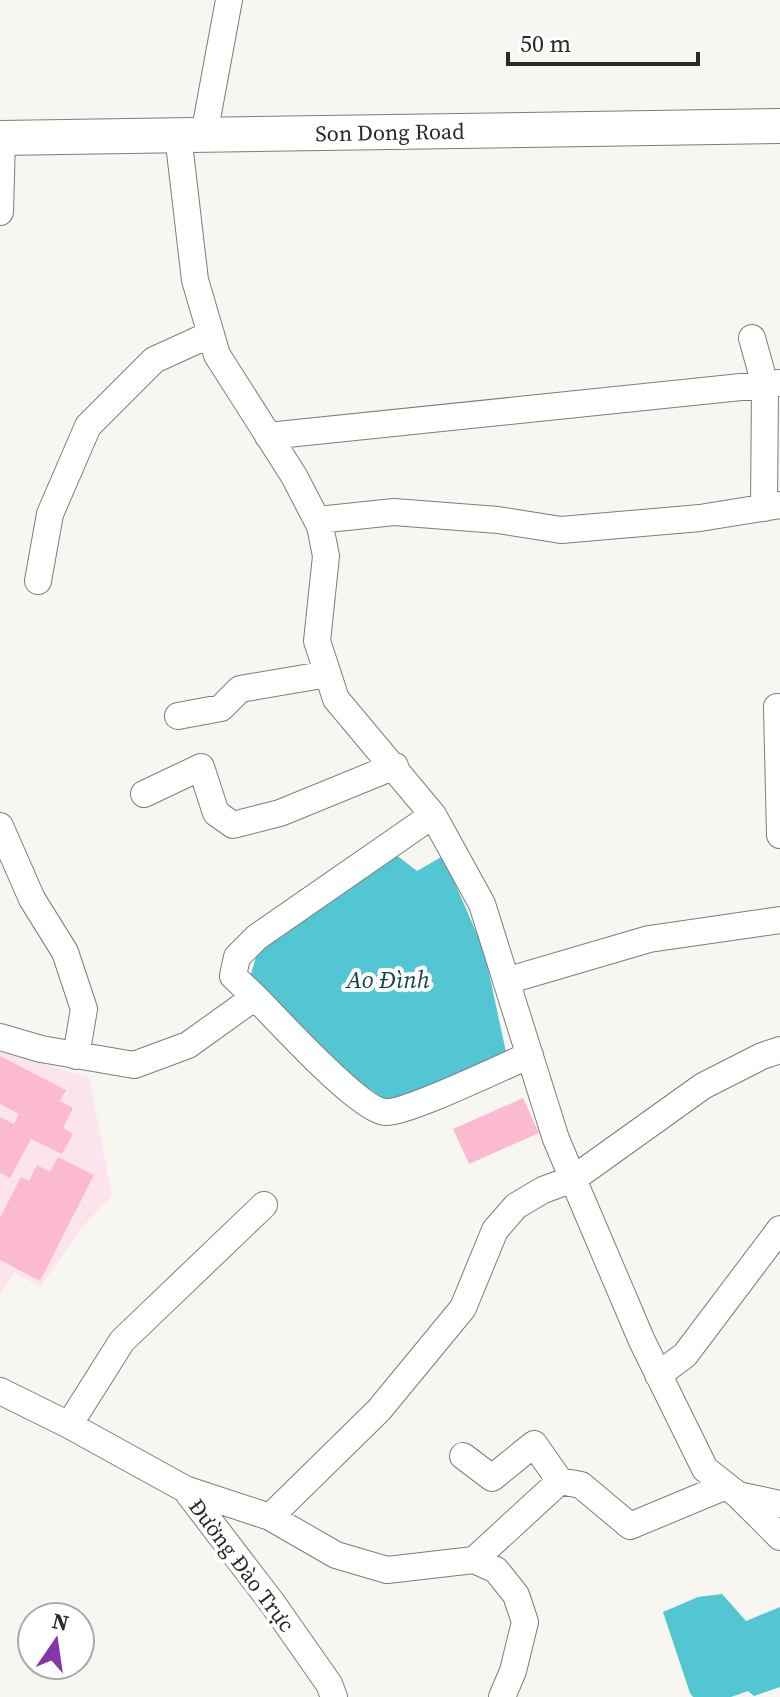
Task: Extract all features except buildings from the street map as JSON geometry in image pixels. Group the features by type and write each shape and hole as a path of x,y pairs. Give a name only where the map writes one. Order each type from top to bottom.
{"main road":[{"name":"Son Dong Road","path":"1,138 780,126"}],"street":[{"path":"229,0 191,135 195,280 217,355 294,476 318,520 326,556 317,641 336,699 433,815 482,904 556,1139 658,1375 705,1469 780,1537"},
{"path":"0,212 1,138"},
{"path":"38,581 50,514 88,426 154,360 211,334"},
{"path":"318,520 394,512 498,520 561,530 700,518 772,507 773,384 752,338"},
{"path":"268,436 773,384"},
{"path":"178,716 221,708 240,689 328,674"},
{"path":"777,707 780,835"},
{"path":"144,794 201,767 216,813 233,825 280,813 395,766"},
{"path":"433,815 257,937 237,957 233,976 348,1089 367,1105 385,1112 434,1096 530,1055"},
{"path":"0,826 32,899 65,952 84,1009 76,1056"},
{"path":"506,981 649,939 780,920"},
{"path":"0,1037 76,1056 134,1065 158,1059 188,1045 255,997"},
{"path":"270,1517 379,1410 463,1308 495,1230 516,1206 543,1190 573,1179 703,1086 780,1050"},
{"path":"69,1425 122,1341 264,1205"},
{"path":"658,1375 685,1355 780,1229"},
{"name":"Đường Đào Trực","path":"0,1391 185,1489 273,1604 329,1684 334,1697"},
{"path":"463,1456 492,1478 534,1444 560,1481 581,1485 630,1526 732,1491 780,1504"},
{"path":"474,1560 560,1481"},
{"path":"185,1489 270,1517 336,1555 387,1570 474,1560 496,1570 516,1595 525,1622 513,1671 502,1697"}],"shaded area":[{"path":"0,1052 89,1077 112,1196 83,1226 40,1287 14,1272 0,1295"}],"water":[{"name":"Ao Đình","path":"395,854 417,871 443,856 484,950 506,1052 389,1102 334,1065 251,974 256,957 269,941"},
{"path":"722,1594 746,1621 780,1607 780,1687 754,1696 748,1691 731,1697 693,1697 690,1693 663,1612 698,1597"}]}
